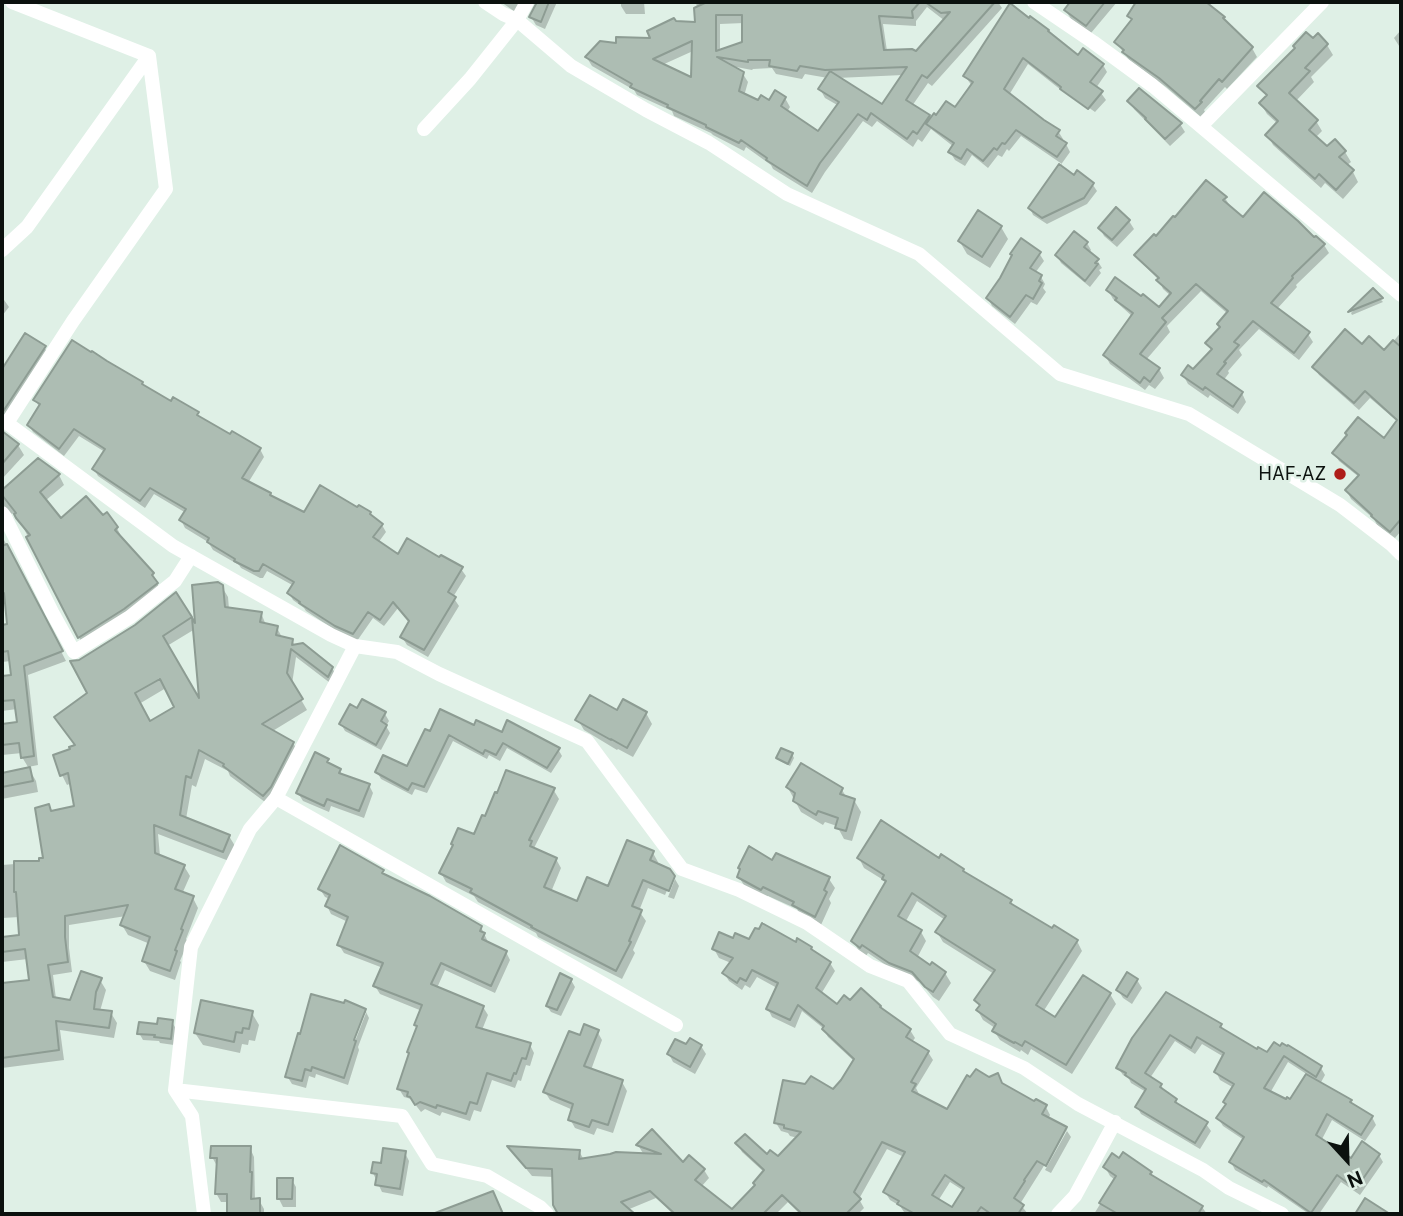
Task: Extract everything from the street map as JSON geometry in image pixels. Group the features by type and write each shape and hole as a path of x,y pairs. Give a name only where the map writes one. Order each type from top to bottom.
{"street":[{"path":"12,2 149,57"},
{"path":"485,2 517,20 571,66 709,143 787,194 919,254 1060,374 1189,414 1340,505 1398,544"},
{"path":"424,129 470,79 517,20 527,2"},
{"path":"1034,2 1153,86 1401,295"},
{"path":"1201,126 1322,2"},
{"path":"2,250 27,227 149,57"},
{"path":"149,57 166,188 6,423 173,546 331,635 355,646 397,652 439,674 587,741 682,869 740,890 807,923 870,966 908,981 950,1034 1024,1068 1078,1104 1203,1170 1229,1188 1282,1214"},
{"path":"2,513 74,652 130,617 175,581 191,556"},
{"path":"204,1214 192,1116 175,1090 191,947 250,829 276,799 355,646"},
{"path":"276,799 676,1025"},
{"path":"175,1090 402,1116 432,1164 487,1176 547,1214"},
{"path":"1058,1214 1076,1196 1115,1122"}],"building":[{"path":"537,2 549,2 541,22 529,17"},
{"path":"707,2 920,2 912,11 913,18 879,16 884,50 916,51 950,12 941,13 925,2 995,2 927,78 922,75 906,100 930,115 917,134 913,131 907,139 871,113 867,120 858,114 820,163 807,186 766,160 767,158 741,140 739,143 667,107 668,105 630,87 632,84 585,57 600,41 616,43 616,37 650,38 647,31 674,18 676,21 695,22 694,8","holes":["716,15 742,15 742,42 716,51","692,41 691,77 653,59","717,57 748,62 770,60 769,66 797,71 800,66 825,70 907,67 882,104 830,71 818,89 839,102 818,131 781,106 786,97 775,90 769,100 761,95 758,100 739,91 744,72"]},
{"path":"1070,2 1105,2 1086,26 1064,10"},
{"path":"1136,2 1206,2 1225,17 1223,18 1253,47 1222,82 1219,79 1195,109 1159,78 1122,52 1124,50 1114,42 1132,19 1127,16"},
{"path":"1010,3 1049,30 1078,55 1083,48 1104,64 1090,82 1103,91 1088,109 1023,58 1004,89 1060,130 1056,136 1067,143 1057,157 1016,130 1005,144 1002,143 997,150 994,148 983,161 967,149 961,159 948,152 954,143 926,124 946,101 955,107 973,82 963,76"},
{"path":"1306,32 1313,38 1318,33 1328,44 1305,68 1310,71 1289,93 1318,120 1309,130 1327,146 1335,139 1346,151 1339,157 1354,170 1336,190 1319,174 1315,179 1265,135 1278,121 1259,103 1267,95 1257,86 1295,48 1293,46"},
{"path":"1139,88 1182,123 1165,139 1127,101"},
{"path":"1059,164 1074,175 1077,170 1094,183 1084,198 1042,218 1028,208"},
{"path":"1206,180 1227,197 1223,200 1243,217 1264,192 1325,244 1292,276 1271,303 1310,332 1294,353 1253,321 1234,342 1239,345 1217,374 1243,392 1233,407 1205,387 1203,390 1181,375 1188,365 1193,369 1212,349 1205,343 1220,327 1217,324 1228,311 1196,284 1162,318 1166,322 1140,354 1160,368 1150,382 1144,377 1140,383 1103,355 1133,313 1106,290 1115,277 1159,307 1171,293 1134,255 1175,217"},
{"path":"1116,207 1130,220 1112,240 1098,228"},
{"path":"978,210 1002,226 982,257 958,241"},
{"path":"1074,231 1088,242 1084,247 1099,259 1085,281 1055,255"},
{"path":"1021,238 1041,252 1030,268 1042,275 1039,281 1042,283 1033,299 1026,295 1010,317 986,298"},
{"path":"1373,288 1383,298 1348,312"},
{"path":"1345,329 1362,344 1369,336 1384,350 1393,340 1401,347 1401,519 1390,532 1345,490 1359,475 1332,453 1358,417 1384,438 1397,420 1365,391 1354,403 1312,367"},
{"path":"25,333 46,346 2,413 2,369"},
{"path":"72,340 171,401 173,397 199,412 197,415 261,448 242,478 271,493 270,495 304,512 320,485 357,507 359,505 371,512 370,514 383,524 373,537 398,554 407,538 439,557 441,555 463,567 448,592 456,597 424,650 400,637 409,621 393,602 380,620 368,612 353,634 335,626 287,593 294,582 263,564 259,571 254,571 207,542 209,538 179,520 186,509 150,488 140,501 92,469 105,449 74,429 59,449 27,425 40,404 33,400"},
{"path":"2,431 19,444 2,464"},
{"path":"38,458 60,474 40,492 61,518 86,496 103,515 107,512 118,527 115,530 154,573 152,575 158,583 124,609 78,638 26,537 30,535 2,495 2,490"},
{"path":"7,544 63,651 24,666 34,756 21,758 19,743 2,745 2,724 17,722 14,700 2,701 2,676 11,675 8,651 2,652 2,625 7,624 4,593 2,594 2,546"},
{"path":"218,582 223,585 225,607 262,612 260,622 278,626 276,635 293,639 292,645 303,643 333,667 328,677 291,649 287,673 303,699 262,724 294,742 271,787 263,796 223,766 224,764 199,750 191,778 186,776 180,815 230,835 223,852 154,825 155,853 185,865 175,889 194,896 181,929 183,930 170,971 142,961 150,937 120,925 128,905 65,916 68,962 48,965 53,997 70,1000 81,971 102,978 96,992 94,1009 112,1011 109,1028 56,1021 59,1050 2,1058 2,983 29,980 25,949 2,952 2,937 19,935 14,861 39,861 39,858 43,858 35,808 49,804 51,811 74,806 68,773 60,776 53,755 75,745 54,717 87,693 70,661 79,660 135,625 176,592 192,617 163,636 199,698 192,585","holes":["160,679 174,707 150,721 135,693"]},
{"path":"590,695 617,710 623,699 647,712 627,748 575,720"},
{"path":"362,699 386,712 381,721 387,725 376,745 339,724 350,704 357,708"},
{"path":"440,709 474,725 476,720 502,732 507,720 560,748 547,768 503,743 496,755 485,750 483,754 449,735 424,787 412,783 408,790 375,772 383,755 407,766 425,729 430,731"},
{"path":"781,748 793,753 788,764 776,758"},
{"path":"315,752 341,769 339,773 370,784 359,811 327,799 324,806 296,793"},
{"path":"801,763 843,788 840,794 855,799 846,831 835,828 838,818 818,811 816,815 793,801 795,793 786,787"},
{"path":"30,767 33,781 2,787 2,773"},
{"path":"506,770 555,788 529,840 532,841 530,846 557,858 544,887 577,901 587,877 608,886 627,840 654,851 650,860 670,869 675,876 669,891 643,880 632,906 642,910 629,941 631,942 616,971 531,927 470,892 472,889 439,873 458,828 474,834 482,815 485,816 495,792 497,793"},
{"path":"881,820 939,858 941,854 964,869 963,871 1012,900 1010,903 1078,940 1036,1005 1055,1017 1083,975 1111,993 1066,1065 1025,1041 1022,1046 992,1031 996,1024 976,1010 980,1005 974,1000 995,970 935,932 946,916 912,893 898,916 922,930 910,951 946,972 933,992 912,972 889,963 851,941 886,881 882,879 884,875 857,858"},
{"path":"340,845 384,870 382,873 430,896 482,926 480,931 485,933 482,939 507,951 491,986 441,963 431,984 484,1006 476,1027 531,1043 526,1059 522,1058 511,1081 487,1073 477,1104 470,1102 466,1114 420,1102 415,1105 407,1096 408,1092 397,1089 422,1005 373,986 383,963 337,945 348,917 325,906 330,895 318,889"},
{"path":"749,846 772,860 776,853 830,877 824,890 827,892 815,917 792,905 794,902 763,887 761,890 737,877 738,868"},
{"path":"762,923 796,942 797,938 831,962 816,988 837,1004 844,995 850,1000 861,988 880,1007 911,1029 906,1037 929,1051 911,1082 916,1084 912,1091 947,1109 967,1075 970,1077 976,1069 989,1077 998,1073 1002,1083 1034,1101 1036,1099 1047,1105 1042,1114 1067,1127 1046,1166 1037,1161 1024,1180 1014,1198 1024,1205 1018,1214 991,1214 981,1207 976,1214 915,1214 883,1192 905,1152 882,1142 854,1192 861,1199 846,1214 802,1214 782,1195 763,1214 675,1214 650,1191 621,1202 635,1214 558,1214 553,1205 552,1169 526,1168 507,1146 580,1150 579,1159 616,1152 661,1154 636,1145 652,1129 683,1162 689,1155 705,1169 695,1180 732,1209 755,1185 753,1183 764,1170 735,1143 745,1134 767,1154 770,1150 778,1156 801,1132 774,1123 783,1080 805,1084 811,1076 833,1089 841,1080 854,1059 822,1029 824,1026 798,1005 790,1020 766,1009 778,983 752,970 746,981 740,978 737,983 722,973 733,958 712,949 719,932 733,938 735,933 749,939 755,928 759,929","holes":["945,1175 964,1188 952,1207 932,1195"]},
{"path":"1127,972 1138,979 1127,997 1116,990"},
{"path":"560,973 572,979 557,1010 546,1006"},
{"path":"1166,992 1222,1024 1220,1027 1257,1049 1258,1047 1267,1052 1274,1042 1280,1046 1282,1043 1322,1066 1316,1077 1284,1056 1264,1088 1290,1099 1306,1074 1352,1100 1350,1102 1373,1116 1361,1135 1327,1114 1316,1135 1351,1158 1362,1141 1380,1154 1356,1189 1337,1175 1311,1213 1264,1180 1262,1182 1229,1162 1244,1137 1216,1118 1226,1104 1223,1102 1234,1084 1214,1072 1224,1053 1197,1037 1191,1048 1170,1035 1145,1073 1162,1084 1160,1087 1177,1099 1175,1102 1208,1122 1195,1143 1135,1107 1146,1089 1116,1068 1132,1038"},
{"path":"311,994 344,1003 345,1000 366,1009 344,1078 312,1067 311,1071 305,1069 302,1081 285,1077"},
{"path":"201,1000 253,1011 249,1029 243,1028 242,1033 236,1032 234,1042 194,1033"},
{"path":"158,1018 173,1020 171,1039 137,1034 139,1022 157,1024"},
{"path":"584,1024 599,1030 584,1066 623,1080 608,1125 592,1120 589,1127 568,1120 573,1104 543,1092 569,1031 580,1035"},
{"path":"690,1038 702,1045 690,1067 667,1054 675,1039 686,1044"},
{"path":"211,1146 251,1146 251,1199 260,1198 260,1214 227,1214 227,1194 215,1194 217,1158 210,1158"},
{"path":"383,1148 406,1151 400,1189 375,1185 377,1174 371,1173 373,1162 381,1163"},
{"path":"1123,1152 1152,1172 1150,1174 1203,1206 1198,1214 1118,1214 1099,1203 1116,1176 1103,1167 1112,1153 1119,1158"},
{"path":"277,1178 293,1178 292,1199 277,1199"},
{"path":"493,1191 503,1214 435,1214 435,1213"},
{"path":"1365,1198 1390,1214 1355,1214"}],"place":[{"name":"HAF-AZ","path":"1340,474"}]}
